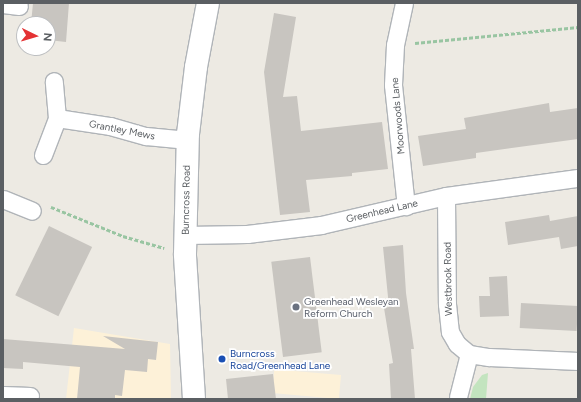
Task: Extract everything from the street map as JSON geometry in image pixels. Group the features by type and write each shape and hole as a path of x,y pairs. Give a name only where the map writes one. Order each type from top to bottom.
{"main road":[{"name":"Burncross Road","path":"194,399 185,244 188,140 196,67 208,3"}],"street":[{"name":"Moorwoods Lane","path":"404,3 395,45 393,85 406,206"},
{"path":"43,155 57,118 54,81"},
{"name":"Grantley Mews","path":"57,118 110,126 146,136 188,140"},
{"name":"Greenhead Lane","path":"185,244 321,225 446,196 578,178"},
{"name":"Westbrook Road","path":"446,196 450,332 457,344 469,354"},
{"path":"3,199 39,208"},
{"path":"458,397 469,354 489,357 578,361"},
{"path":"3,395 30,396"}],"path":[{"path":"395,45 578,27"},
{"path":"39,208 123,236 185,244"}],"shaded area":[{"path":"74,328 170,344 171,399 66,399"},
{"path":"274,369 341,375 339,399 272,393"}],"green space":[{"path":"488,373 486,399 470,399 473,387 482,375"}],"building":[{"path":"33,3 69,3 66,42 56,41 56,16 32,16"},
{"path":"274,13 296,17 283,97 297,96 301,131 382,122 388,169 352,173 352,176 306,180 310,212 280,215 264,72"},
{"path":"549,103 550,112 578,108 578,139 476,153 476,158 423,166 418,136 466,129 464,118"},
{"path":"549,215 550,221 578,216 578,246 561,249 559,237 508,245 505,222"},
{"path":"49,226 92,247 58,316 15,295"},
{"path":"403,245 406,293 414,349 411,349 415,399 391,399 389,364 393,363 384,308 389,307 383,247"},
{"name":"Greenhead Wesleyan Reform Church","path":"310,257 322,352 283,357 271,262"},
{"path":"507,276 509,316 480,317 479,296 490,296 489,277"},
{"path":"521,303 578,306 577,331 520,328"},
{"path":"103,336 158,342 156,360 148,359 147,372 125,370 122,396 115,395 115,399 77,399 80,367 23,362 23,369 3,368 3,339 125,349"},
{"path":"273,374 276,399 228,399 226,379"}],"place":[{"name":"Greenhead Wesleyan Reform Church","path":"296,307"},
{"name":"Burncross Road/Greenhead Lane","path":"222,359"}]}
